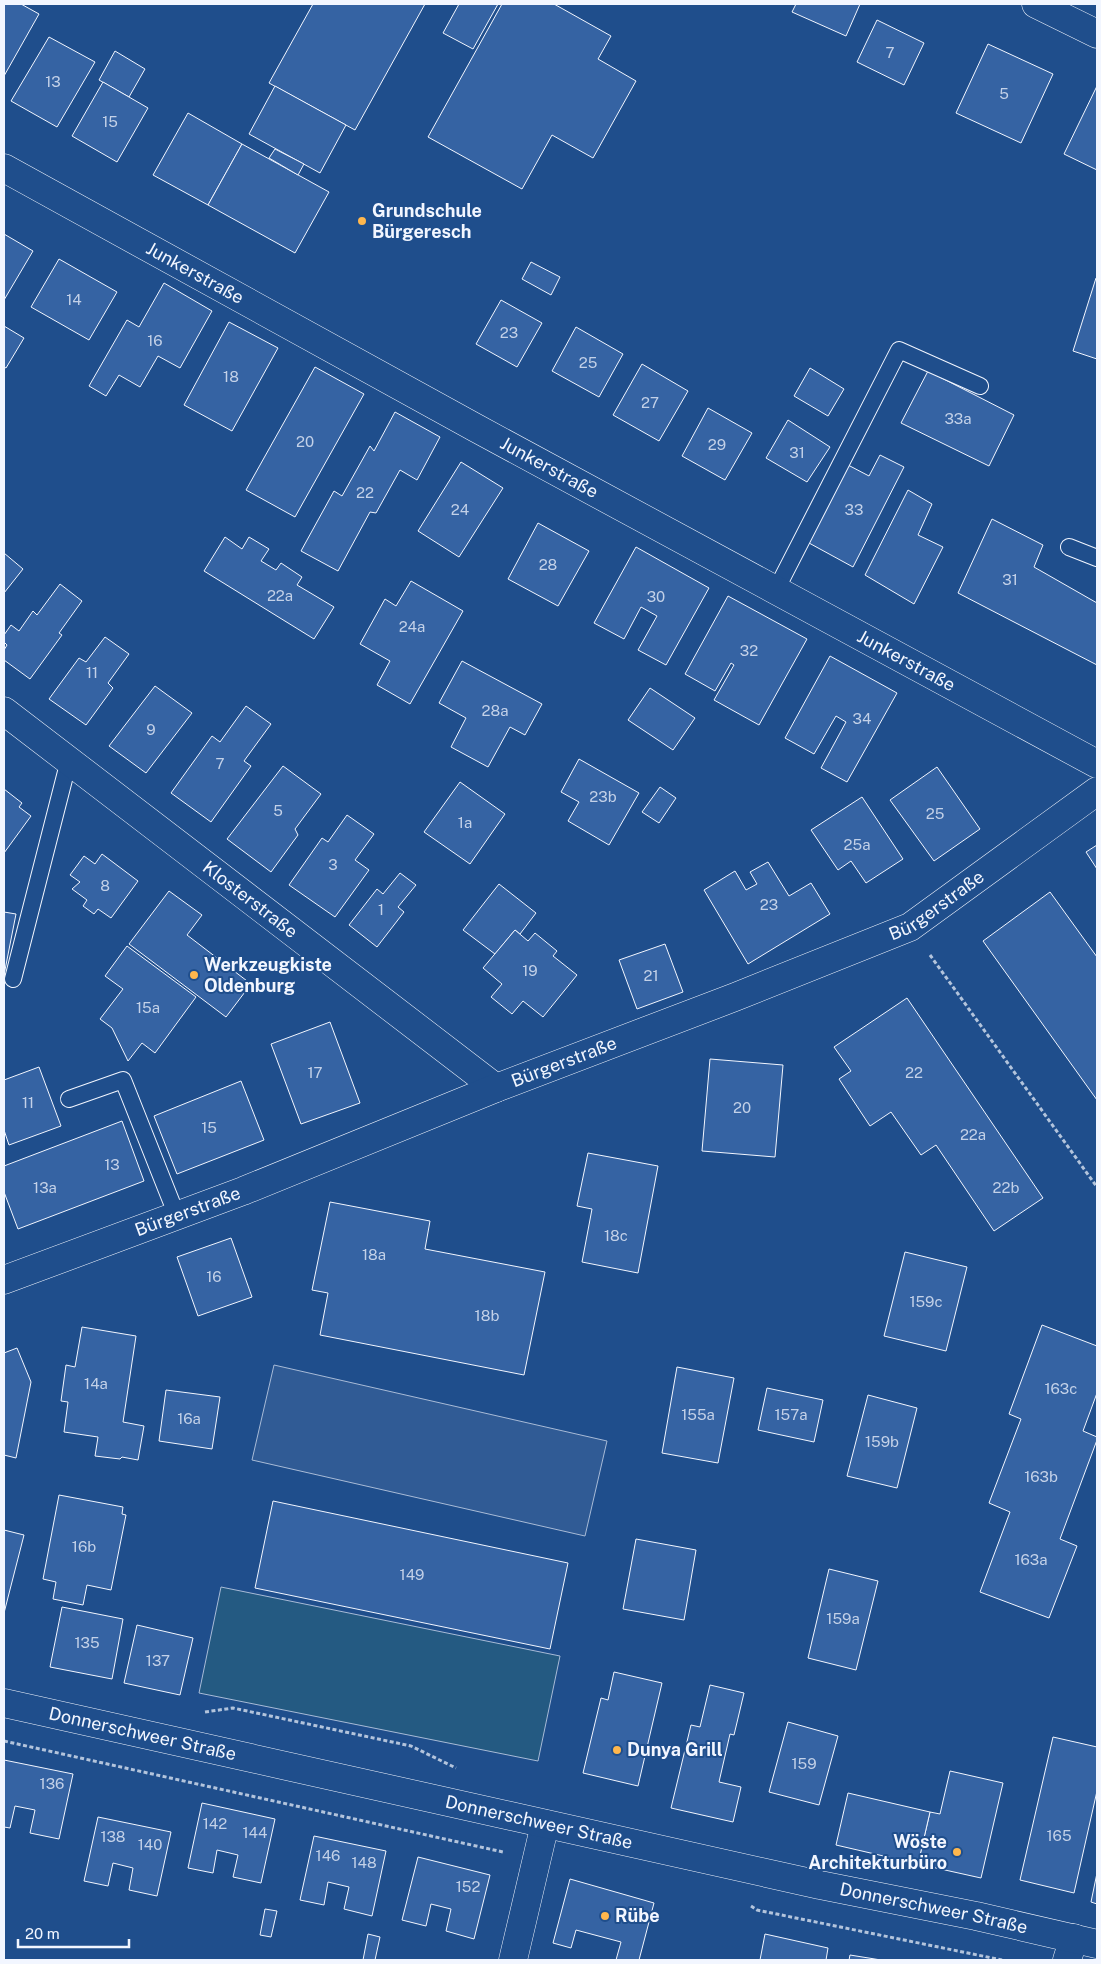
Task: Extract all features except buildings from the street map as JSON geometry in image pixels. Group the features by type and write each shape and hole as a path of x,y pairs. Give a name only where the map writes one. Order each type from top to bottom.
{"street":[{"path":"1036,4 1097,34"},
{"name":"Junkerstraße","path":"4,168 476,428 1097,764"},
{"name":"Klosterstraße","path":"7,721 69,760 496,1088"},
{"name":"Bürgerstraße","path":"4,1280 243,1192 496,1088 910,927 1097,791"},
{"name":"Donnerschweer Straße","path":"4,1703 820,1885 976,1916 1079,1947"},
{"path":"513,1960 545,1824"}],"lane":[{"path":"776,590 898,350 980,386"},
{"path":"1069,547 1097,558"},
{"path":"13,979 69,760"},
{"path":"69,1100 123,1080 177,1216"}],"path":[{"path":"910,927 1097,1187"}],"shaded area":[{"path":"274,1365 607,1441 585,1536 252,1460"},
{"path":"221,1587 560,1656 538,1761 199,1693"}],"place":[{"name":"Grundschule Bürgeresch","path":"362,221"},
{"name":"Werkzeugkiste Oldenburg","path":"194,975"},
{"name":"Dunya Grill","path":"617,1750"},
{"name":"Wöste Architekturbüro","path":"957,1852"},
{"name":"Rübe","path":"605,1916"}]}
